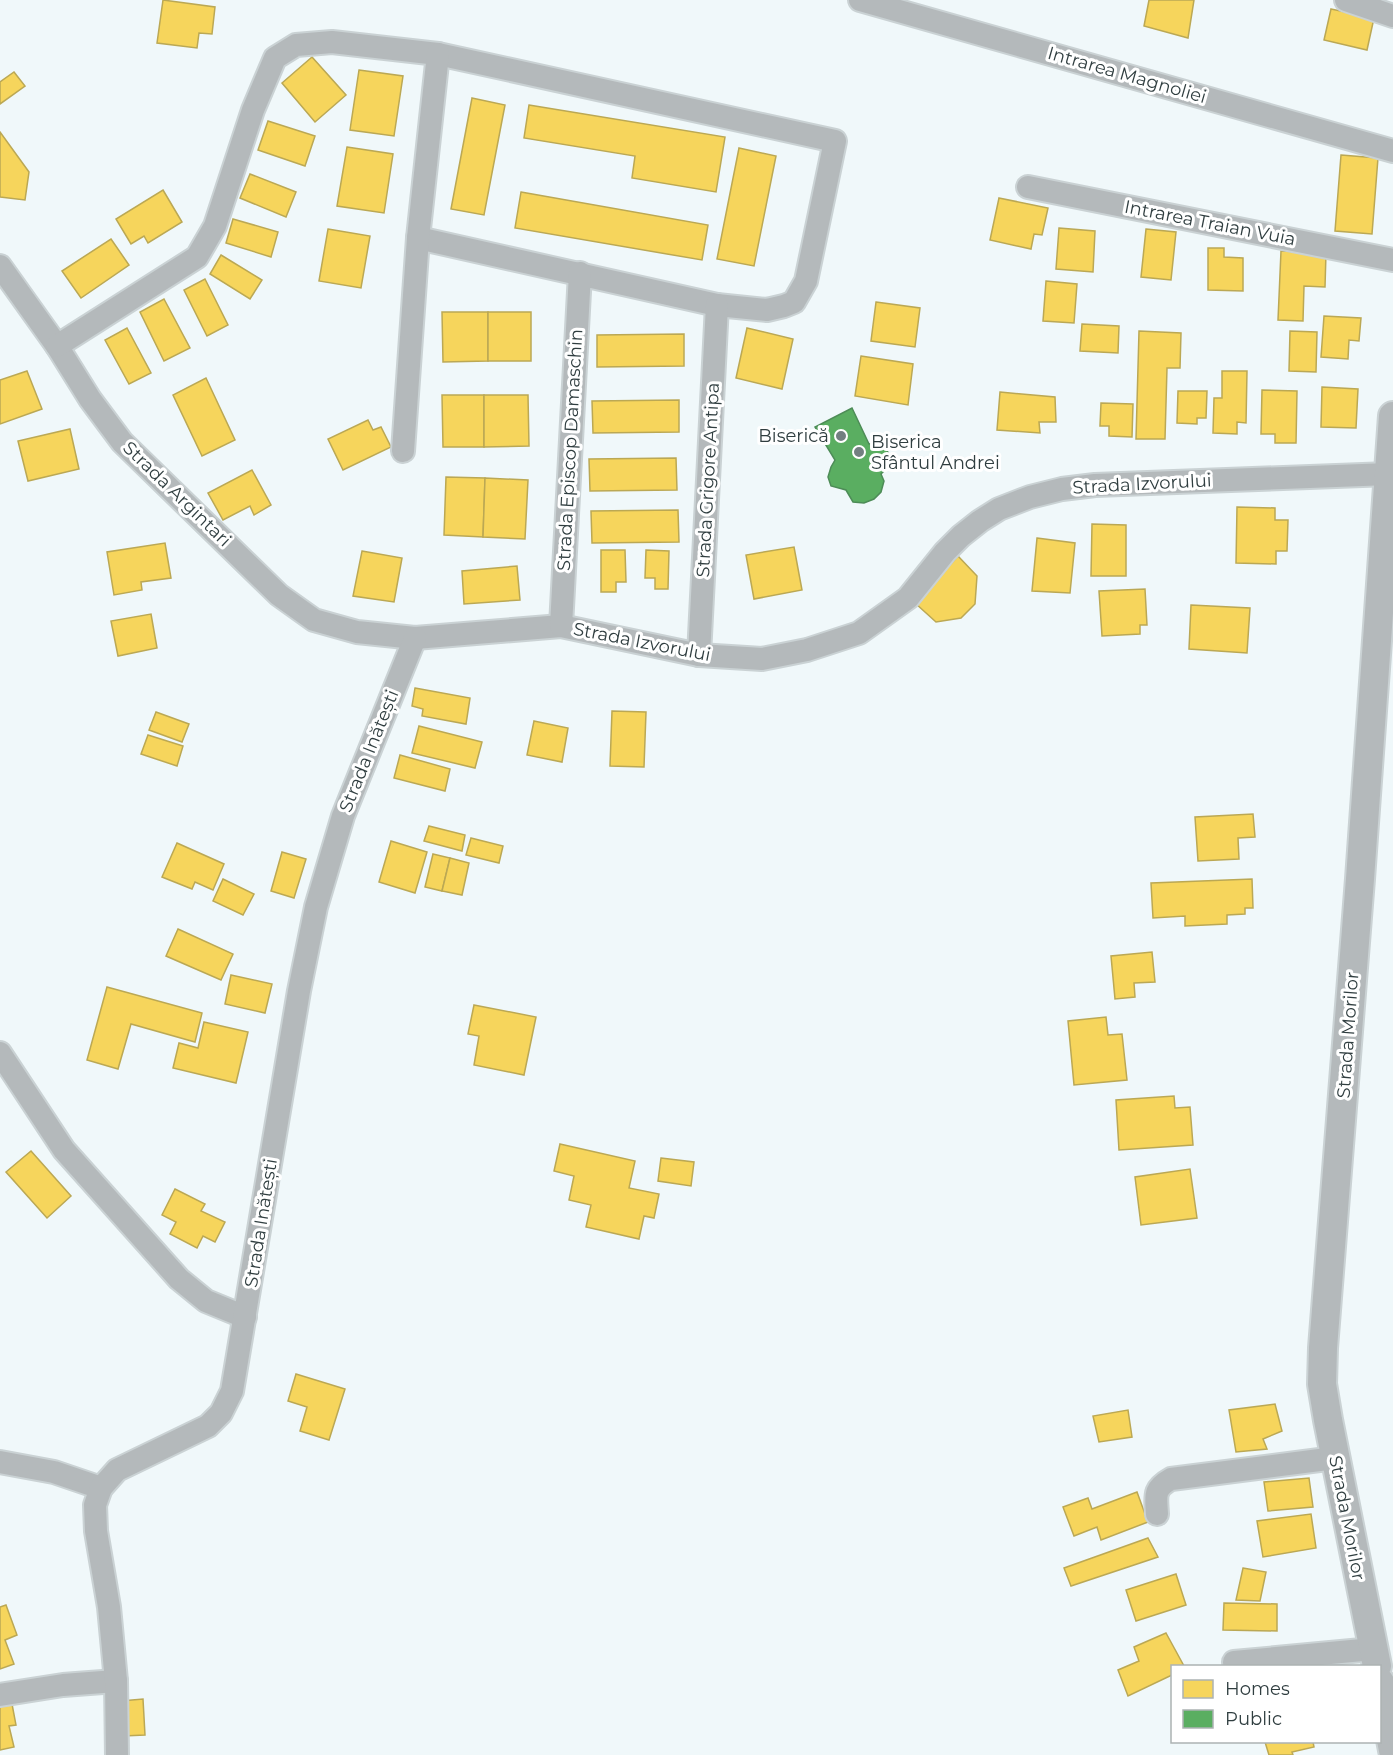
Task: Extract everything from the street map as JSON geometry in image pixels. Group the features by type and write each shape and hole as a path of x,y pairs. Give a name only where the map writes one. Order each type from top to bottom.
{"street":[{"name":"Intrarea Magnoliei","path":"860,0 1393,151"},
{"path":"1346,0 1393,16"},
{"path":"57,346 196,257 215,226 253,110 275,58 296,45 332,42 438,54 835,141 806,281 794,302 767,310 717,305 418,238"},
{"path":"403,451 418,238 438,54"},
{"name":"Intrarea Traian Vuia","path":"1028,187 1393,260"},
{"name":"Strada Argintari","path":"0,266 57,346 90,399 122,442 279,595 314,621 357,632 415,638"},
{"name":"Strada Episcop Damaschin","path":"561,626 580,273"},
{"name":"Strada Grigore Antipa","path":"699,655 717,305"},
{"name":"Strada Morilor","path":"1234,1662 1375,1658 1322,1384 1360,879 1383,699 1389,474 1393,416"},
{"name":"Strada Izvorului","path":"415,638 561,626 699,655 762,659 807,650 859,633 908,598 961,536 999,509 1020,501 1062,489 1095,485 1389,474"},
{"name":"Strada Inătești","path":"101,1488 117,1470 208,1426 221,1413 232,1390 299,991 316,907 343,816 415,638"},
{"path":"0,1053 64,1150 179,1279 206,1301 245,1317"},
{"path":"1157,1514 1156,1493 1161,1485 1171,1479 1335,1458"},
{"path":"0,1462 54,1472 101,1488 95,1505 96,1531 109,1607 116,1681 117,1755"},
{"path":"0,1695 63,1685 116,1681"},
{"path":"1381,1687 1393,1750"}],"building: Homes":[{"path":"163,0 215,7 212,34 199,33 197,48 157,43"},
{"path":"1149,0 1194,0 1188,38 1144,26"},
{"path":"1331,9 1374,18 1367,50 1324,40"},
{"path":"312,57 346,95 315,122 282,83"},
{"path":"359,70 403,76 394,136 350,130"},
{"path":"14,72 25,86 0,104 0,82"},
{"path":"472,98 505,105 484,215 451,209"},
{"path":"529,105 725,137 716,192 632,178 635,156 524,138"},
{"path":"268,121 315,136 305,166 258,150"},
{"path":"0,132 29,172 25,200 0,197"},
{"path":"347,147 393,154 384,213 337,206"},
{"path":"739,148 776,156 754,266 717,259"},
{"path":"1341,155 1378,158 1372,234 1335,231"},
{"path":"250,174 296,192 286,217 240,198"},
{"path":"163,190 182,222 148,243 144,236 131,244 116,219"},
{"path":"521,192 708,225 702,260 515,228"},
{"path":"999,198 1048,208 1042,235 1034,234 1031,249 990,240"},
{"path":"233,219 278,232 271,257 226,243"},
{"path":"1059,228 1095,231 1093,272 1056,269"},
{"path":"328,229 370,236 361,288 319,281"},
{"path":"1146,229 1176,232 1171,280 1141,277"},
{"path":"111,239 129,265 81,298 62,271"},
{"path":"1208,248 1224,248 1224,257 1243,258 1243,291 1208,290"},
{"path":"1281,251 1326,253 1325,287 1304,286 1303,321 1278,320"},
{"path":"221,255 262,280 250,299 210,274"},
{"path":"205,279 228,325 207,336 184,290"},
{"path":"1046,281 1077,284 1074,323 1043,321"},
{"path":"164,299 190,348 164,361 140,312"},
{"path":"876,302 920,308 915,347 871,341"},
{"path":"442,312 488,312 488,361 443,362"},
{"path":"488,312 531,312 531,361 488,361"},
{"path":"1324,316 1361,318 1359,341 1349,340 1348,359 1321,357"},
{"path":"1082,324 1119,326 1118,353 1080,351"},
{"path":"127,328 151,373 129,384 105,340"},
{"path":"747,328 793,339 782,389 736,378"},
{"path":"1139,331 1181,333 1180,368 1167,368 1165,439 1136,439"},
{"path":"1290,331 1317,332 1316,372 1289,371"},
{"path":"684,334 684,366 597,367 597,335"},
{"path":"861,356 913,364 908,405 855,396"},
{"path":"27,371 42,409 0,424 0,380"},
{"path":"1222,371 1247,371 1246,423 1237,422 1237,434 1213,433 1214,398 1222,398"},
{"path":"206,378 235,440 202,456 173,395"},
{"path":"1322,387 1358,389 1356,428 1321,427"},
{"path":"1262,390 1297,391 1296,443 1275,443 1275,434 1261,434"},
{"path":"1178,391 1207,391 1206,418 1197,418 1197,424 1177,423"},
{"path":"1000,392 1055,397 1056,422 1039,422 1040,433 997,430"},
{"path":"442,395 484,395 484,447 443,447"},
{"path":"484,395 528,395 529,446 484,447"},
{"path":"679,400 679,432 593,433 592,401"},
{"path":"1101,403 1133,404 1132,437 1109,436 1109,426 1100,426"},
{"path":"368,420 373,430 381,427 391,447 343,470 328,439"},
{"path":"70,429 79,469 28,481 18,441"},
{"path":"676,458 677,490 590,491 589,459"},
{"path":"252,470 271,505 254,515 250,506 223,520 208,493"},
{"path":"446,477 485,478 483,537 444,535"},
{"path":"485,478 528,480 525,539 483,537"},
{"path":"1237,507 1275,508 1275,520 1288,520 1287,551 1276,551 1276,564 1236,563"},
{"path":"678,510 679,542 592,543 591,511"},
{"path":"1092,524 1126,525 1126,576 1091,576"},
{"path":"1037,538 1075,543 1070,593 1032,591"},
{"path":"165,543 171,578 141,582 142,590 114,595 107,552"},
{"path":"794,547 802,590 754,599 746,555"},
{"path":"601,550 625,550 626,582 616,582 616,592 601,592"},
{"path":"646,550 669,551 668,589 655,589 655,578 645,578"},
{"path":"362,551 402,558 394,602 353,596"},
{"path":"958,556 977,576 975,604 961,618 936,622 915,603"},
{"path":"517,566 520,600 464,604 462,571"},
{"path":"1145,589 1147,625 1140,625 1140,634 1102,636 1099,591"},
{"path":"1191,605 1250,608 1247,653 1189,649"},
{"path":"151,614 157,648 118,656 111,621"},
{"path":"415,688 470,698 466,724 422,716 423,709 412,706"},
{"path":"612,711 646,712 644,767 610,766"},
{"path":"156,712 189,724 182,742 149,730"},
{"path":"534,721 568,728 562,762 527,755"},
{"path":"419,726 482,742 475,768 412,753"},
{"path":"148,735 183,746 177,766 141,754"},
{"path":"400,755 450,769 445,791 394,778"},
{"path":"1253,814 1255,837 1238,838 1239,859 1198,861 1195,817"},
{"path":"429,826 465,835 462,851 424,841"},
{"path":"471,838 503,846 499,863 466,855"},
{"path":"391,841 427,852 415,893 379,882"},
{"path":"177,843 224,864 213,890 195,882 192,889 162,877"},
{"path":"282,852 306,859 294,898 271,891"},
{"path":"433,854 450,858 442,891 425,887"},
{"path":"450,858 469,863 462,895 442,891"},
{"path":"223,879 254,894 243,915 213,901"},
{"path":"1252,879 1253,908 1245,908 1245,914 1227,915 1227,924 1185,926 1185,916 1153,918 1151,883"},
{"path":"178,929 233,954 221,980 166,956"},
{"path":"1152,952 1155,982 1134,983 1135,997 1115,999 1111,956"},
{"path":"231,975 272,984 265,1013 225,1004"},
{"path":"107,987 202,1013 195,1042 131,1024 118,1069 87,1060"},
{"path":"474,1005 536,1017 524,1075 474,1065 479,1036 468,1034"},
{"path":"1106,1017 1108,1035 1122,1034 1127,1080 1074,1085 1068,1021"},
{"path":"204,1022 248,1032 236,1083 173,1068 179,1043 198,1048"},
{"path":"1174,1096 1175,1108 1190,1107 1193,1145 1119,1150 1116,1100"},
{"path":"560,1144 635,1161 629,1188 659,1194 654,1218 644,1216 639,1239 586,1227 591,1205 569,1200 574,1176 554,1171"},
{"path":"31,1151 71,1196 47,1218 6,1172"},
{"path":"661,1158 694,1162 691,1186 658,1181"},
{"path":"1190,1169 1197,1218 1141,1225 1135,1177"},
{"path":"175,1189 205,1204 201,1211 225,1222 215,1242 203,1236 197,1248 170,1234 176,1222 162,1215"},
{"path":"296,1374 345,1389 329,1440 300,1431 307,1407 288,1401"},
{"path":"1275,1404 1282,1431 1263,1439 1267,1449 1236,1452 1229,1410"},
{"path":"1128,1410 1132,1437 1099,1442 1093,1416"},
{"path":"1309,1478 1313,1507 1268,1511 1264,1482"},
{"path":"1137,1492 1148,1522 1101,1540 1097,1527 1074,1536 1063,1507 1088,1498 1092,1509"},
{"path":"1311,1514 1316,1548 1263,1557 1257,1521"},
{"path":"1148,1538 1158,1557 1071,1586 1064,1568"},
{"path":"1243,1568 1266,1572 1260,1601 1236,1600"},
{"path":"1176,1574 1186,1605 1136,1621 1126,1590"},
{"path":"1224,1603 1277,1604 1277,1631 1223,1630"},
{"path":"6,1605 17,1635 5,1640 14,1664 0,1669 0,1607"},
{"path":"1166,1633 1183,1665 1171,1665 1171,1675 1128,1696 1118,1670 1139,1661 1134,1647"},
{"path":"143,1699 145,1735 123,1736 121,1701"},
{"path":"12,1704 16,1725 9,1726 14,1747 0,1750 0,1706"},
{"path":"1265,1743 1313,1743 1314,1747 1292,1752 1293,1755 1269,1755"}],"building: Public":[{"name":"Biserica Sfântul Andrei","path":"852,408 869,444 878,443 885,447 890,456 890,465 881,474 884,481 881,492 874,499 864,503 853,502 846,490 831,486 828,477 835,460 815,427"}],"place":[{"name":"Biserică","path":"841,436"},
{"name":"Biserica Sfântul Andrei","path":"859,452"}]}
